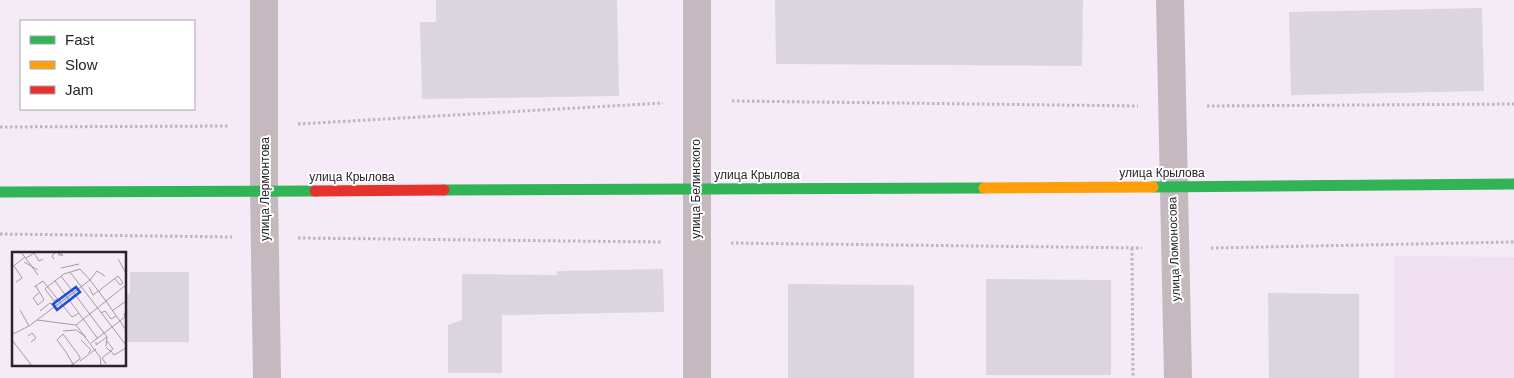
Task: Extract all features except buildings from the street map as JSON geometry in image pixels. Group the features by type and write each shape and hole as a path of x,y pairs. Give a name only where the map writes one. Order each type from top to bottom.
{"main road":[{"name":"улица Крылова","path":"0,192 1514,184"}],"street":[{"name":"улица Лермонтова","path":"264,0 264,191 267,378"},
{"name":"улица Белинского","path":"697,378 698,0"},
{"name":"улица Ломоносова","path":"1170,0 1178,378"}],"path":[{"path":"0,127 265,126 697,101 1172,106 1514,104"},
{"path":"0,234 1174,249 1514,242"},
{"path":"1132,248 1133,378"}],"shaded area":[{"path":"1394,256 1514,257 1514,378 1394,378"}],"traffic: fast":[{"path":"1153,187 1514,184"},
{"path":"444,190 984,188"},
{"path":"0,192 315,191"}],"traffic: slow":[{"path":"984,188 1153,187"}],"traffic: jam":[{"path":"315,191 444,190"}]}
